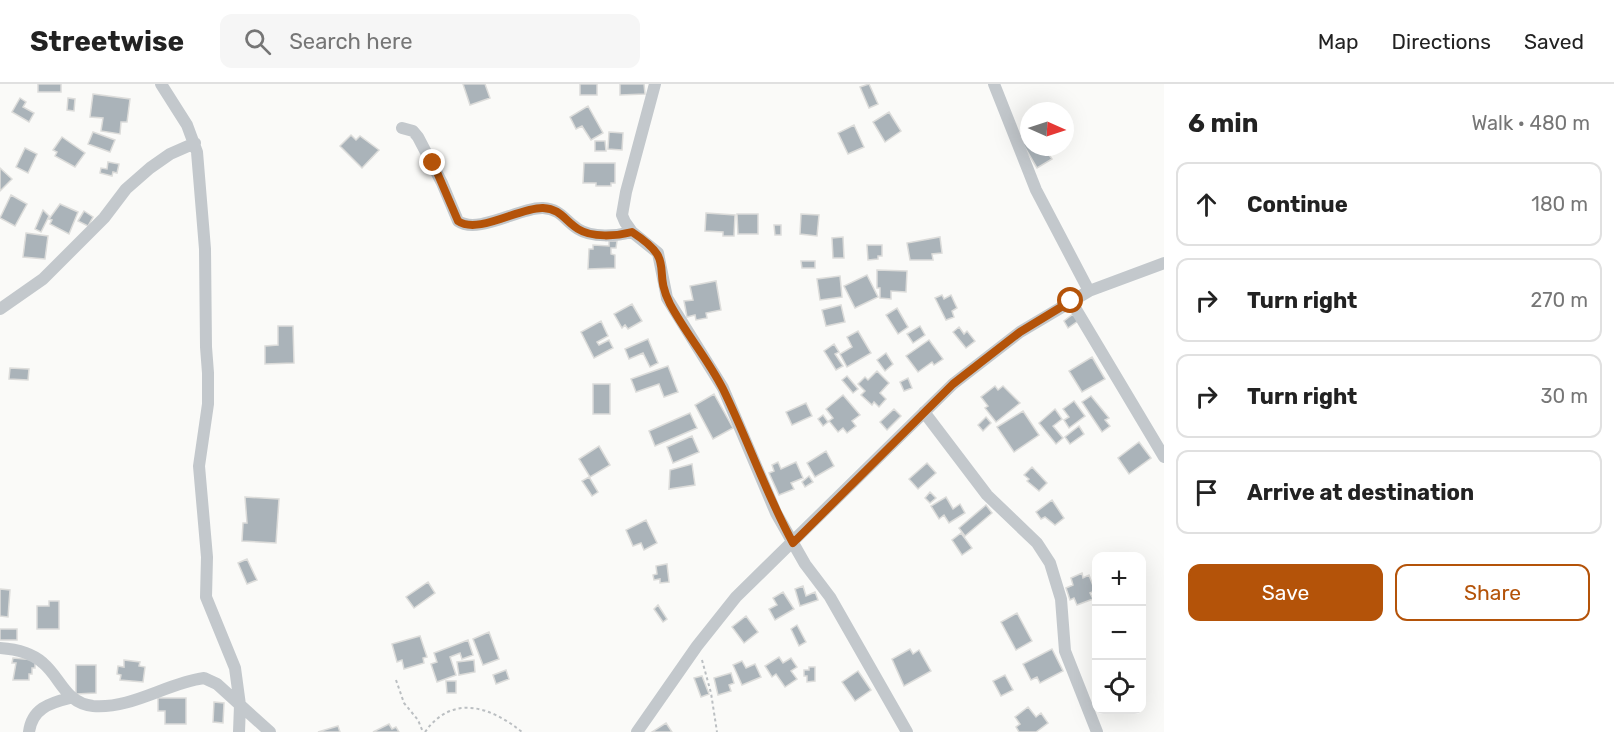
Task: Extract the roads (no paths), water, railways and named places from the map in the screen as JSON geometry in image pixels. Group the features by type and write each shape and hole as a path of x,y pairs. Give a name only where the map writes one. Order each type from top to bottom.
{"street":[{"path":"161,84 195,143 206,275 208,388 199,466 207,557 206,597 216,627 232,657 240,705 239,732"},
{"path":"656,84 622,215 632,232 658,253 667,298 723,388 776,513 793,543 830,597 907,732"},
{"path":"994,84 1032,182 1089,291"},
{"path":"402,128 413,131 418,137 442,183 458,221 462,224 485,223 539,208 549,208 561,213 582,231 616,235 632,232"},
{"path":"0,309 43,279 104,218 126,189 150,168 170,154 195,143"},
{"path":"637,732 697,646 736,597 953,384 1020,332 1071,301 1089,291 1164,262"},
{"path":"1071,301 1164,457"},
{"path":"924,412 987,495 1036,543 1050,563 1061,599 1065,651 1096,732"},
{"path":"0,648 21,652 41,661 70,698 92,706 115,704 204,678 217,684 270,732"},
{"path":"29,732 35,714 45,705 70,698"}]}
